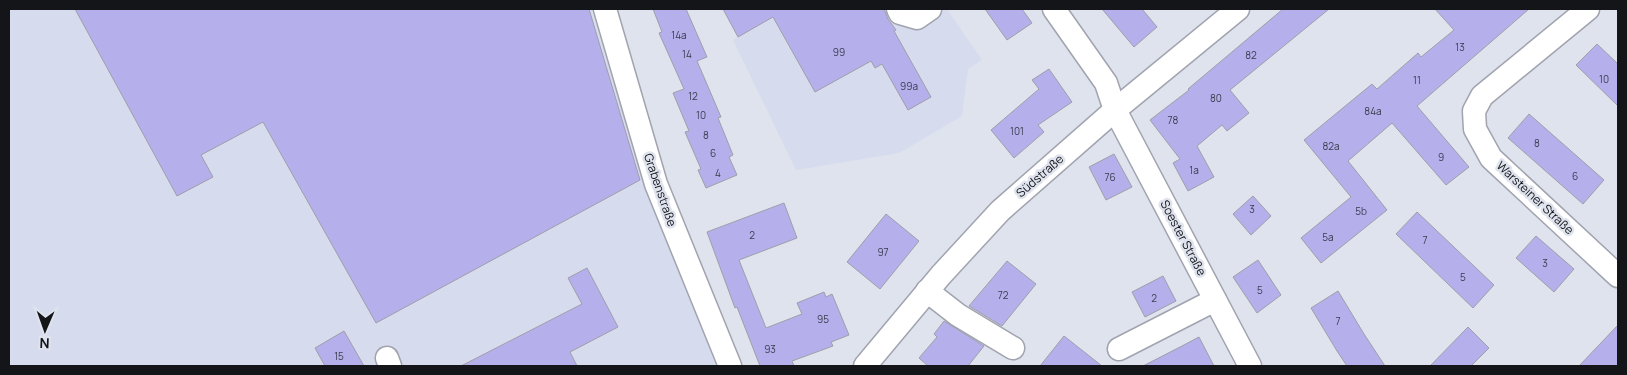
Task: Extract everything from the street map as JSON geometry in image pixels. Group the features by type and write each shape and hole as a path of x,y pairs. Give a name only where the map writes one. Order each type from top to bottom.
{"street":[{"name":"Grabenstraße","path":"605,9 656,184 730,366"},
{"path":"898,9 900,13 917,18 930,9"},
{"name":"Soester Straße","path":"1054,9 1106,84 1116,110 1250,366"},
{"name":"Südstraße","path":"865,366 927,291 1000,211 1116,110 1238,9"},
{"name":"Warsteiner Straße","path":"1588,9 1482,96 1474,111 1475,128 1491,158 1618,276"},
{"path":"927,291 958,315 1013,348"},
{"path":"1119,349 1215,300"}],"shaded area":[{"path":"9,9 591,9 647,192 717,366 9,366"},
{"path":"789,9 947,9 982,60 968,69 962,116 899,153 796,170 733,40"}],"building":[{"path":"75,9 589,9 640,180 376,323 263,122 201,155 213,177 177,196"},
{"path":"653,9 686,9 707,57 697,61 721,117 718,118 733,155 729,157 737,175 706,188 698,170 701,169 685,132 689,131 673,93 684,89 659,33 662,32"},
{"path":"723,9 884,9 896,30 894,31 931,97 908,110 882,64 875,68 871,61 815,92 773,17 738,37"},
{"path":"985,9 1022,9 1032,23 1007,40"},
{"path":"1102,9 1142,9 1157,27 1134,47"},
{"path":"1283,9 1329,9 1230,90 1249,113 1227,131 1222,125 1197,146 1214,177 1188,191 1173,163 1180,159 1150,120 1189,90"},
{"path":"1435,9 1529,9 1417,106 1469,167 1446,185 1392,123 1348,161 1387,210 1321,263 1301,238 1351,197 1304,140 1372,84 1377,89 1418,53 1421,57 1454,30"},
{"path":"1597,44 1618,64 1618,106 1576,65"},
{"path":"1049,69 1072,102 1038,125 1044,132 1014,158 991,130 1039,89 1032,80"},
{"path":"1529,114 1604,180 1583,204 1508,138"},
{"path":"1114,154 1132,187 1106,200 1089,167"},
{"path":"1253,196 1271,216 1251,235 1233,214"},
{"path":"784,203 797,238 739,260 766,328 802,314 797,303 824,292 826,297 832,294 849,335 831,342 833,346 792,361 794,366 760,366 737,307 735,308 707,232"},
{"path":"1417,212 1494,285 1473,308 1396,234"},
{"path":"886,214 919,241 880,289 847,262"},
{"path":"1536,236 1574,269 1554,292 1516,258"},
{"path":"1258,260 1281,295 1257,313 1233,277"},
{"path":"1007,261 1036,284 1002,326 969,306"},
{"path":"587,268 618,327 570,352 577,366 461,366 582,304 568,278"},
{"path":"1163,276 1176,301 1145,317 1132,292"},
{"path":"1338,291 1385,366 1347,366 1337,351 1311,308"},
{"path":"944,321 984,346 968,366 928,366 919,358 937,337 934,334"},
{"path":"1618,325 1618,366 1579,366"},
{"path":"1468,327 1489,348 1471,366 1430,366"},
{"path":"344,331 364,366 325,366 315,348"},
{"path":"1064,336 1102,366 1040,366"},
{"path":"1199,337 1214,366 1143,366 1182,346"}]}
